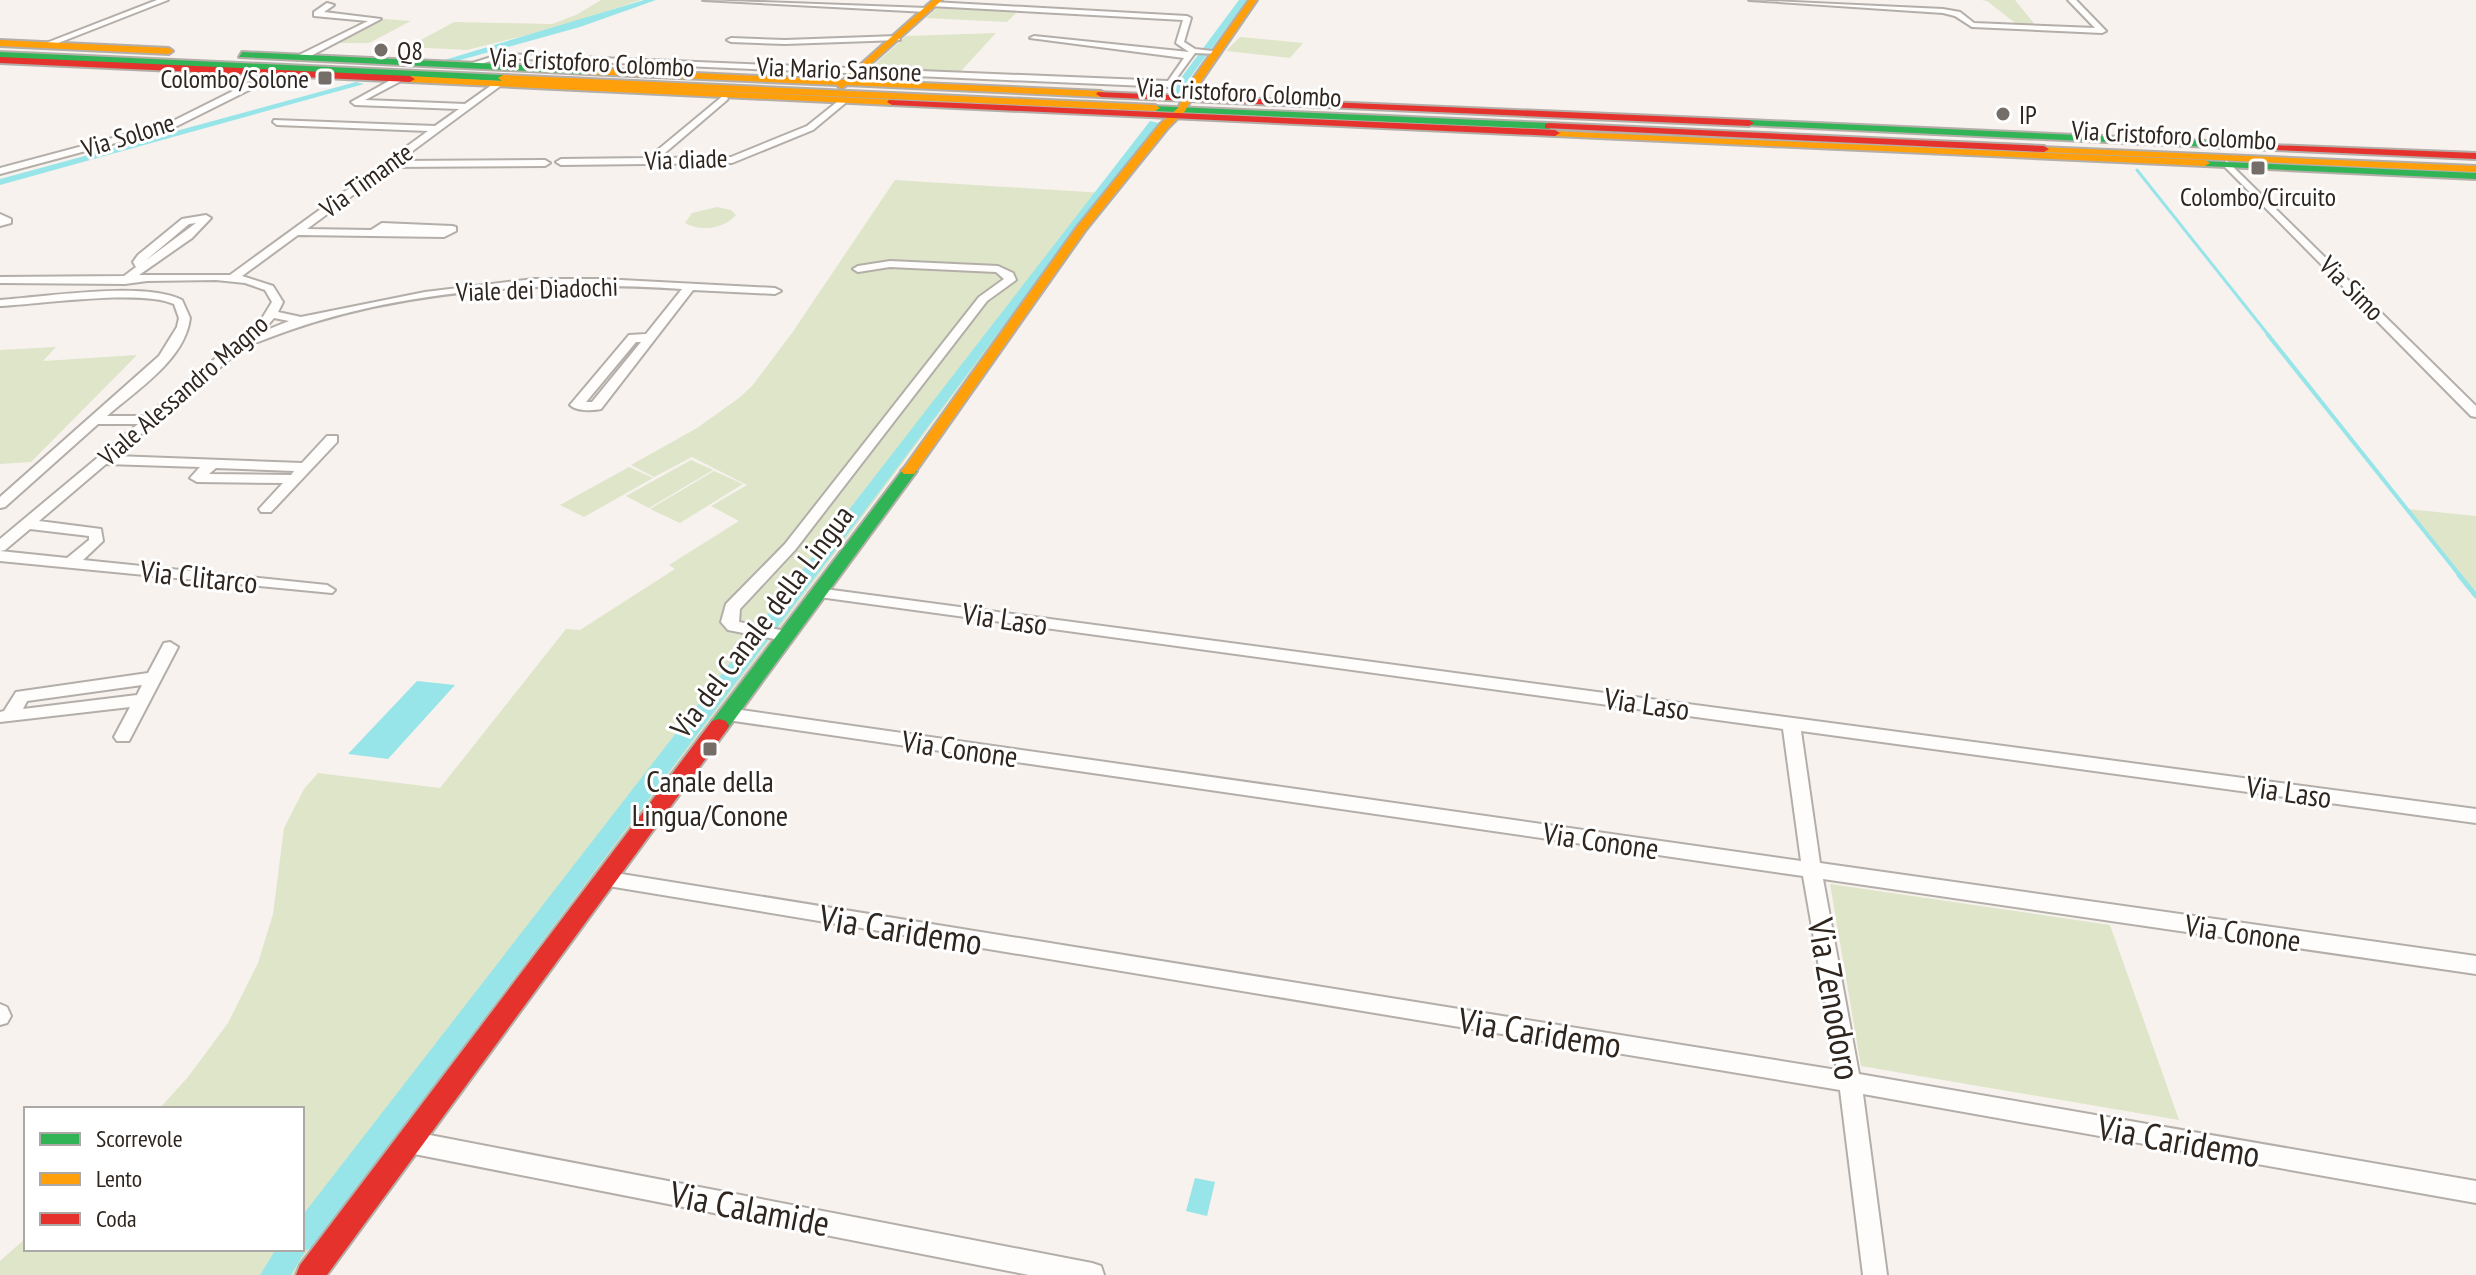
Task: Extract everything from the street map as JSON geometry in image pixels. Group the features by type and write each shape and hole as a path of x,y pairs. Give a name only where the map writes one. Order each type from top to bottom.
{"street":[{"path":"156,0 164,0"},
{"path":"45,45 164,0"},
{"path":"707,0 933,5 1187,18 1180,43 1192,53"},
{"name":"Via del Canale della Lingua","path":"310,1275 727,714 778,635 817,593 936,434 1081,229 1183,107 1214,52 1253,0"},
{"path":"1753,0 1838,2 1955,13 1972,25 2102,31 2072,0"},
{"name":"Via Cristoforo Colombo","path":"0,55 252,79 296,66 377,19 317,14 330,5"},
{"path":"840,93 933,5"},
{"path":"731,40 785,42 897,38"},
{"path":"1034,38 1192,53 1214,52"},
{"name":"Via Cristoforo Colombo","path":"0,43 296,66 398,79 840,93"},
{"name":"Via Mario Sansone","path":"704,70 862,69 1170,84 1192,53"},
{"name":"Via Cristoforo Colombo","path":"0,55 462,67 952,102 1407,111 2476,156"},
{"name":"Via Cristoforo Colombo","path":"0,55 1183,107 2476,169"},
{"name":"Via Cristoforo Colombo","path":"296,66 704,70 840,93"},
{"name":"Via Solone","path":"0,171 172,125 252,79"},
{"path":"398,79 355,102 466,107"},
{"name":"Via Timante","path":"234,277 499,84"},
{"name":"Via diade","path":"561,162 732,160 810,128 840,93"},
{"path":"650,161 724,98"},
{"name":"Via Cristoforo Colombo","path":"1183,107 2476,176"},
{"name":"Via Cristoforo Colombo","path":"1407,111 2476,162"},
{"path":"277,122 435,129"},
{"path":"2117,140 2152,148"},
{"path":"388,164 545,163"},
{"name":"Via Simo","path":"2227,164 2476,413"},
{"path":"2368,164 2397,172"},
{"path":"0,217 7,221 0,223"},
{"path":"108,295 141,266 162,257 206,218 186,221 142,257 138,262 141,266"},
{"path":"293,232 444,234"},
{"path":"778,635 744,629 729,622 732,608 790,547 983,299 1010,280 1009,275 998,269 890,264 858,269"},
{"name":"Viale Alessandro Magno","path":"0,280 234,277 254,281 270,290 275,299 273,314 0,547"},
{"name":"Viale dei Diadochi","path":"235,348 301,320 417,296 502,285 596,283 775,291"},
{"path":"651,338 633,338 576,405 596,406 651,338 689,288"},
{"name":"Viale Alessandro Magno","path":"0,303 142,294 170,298 181,304 185,320 178,338 164,358 0,504"},
{"name":"Viale dei Diadochi","path":"273,314 301,320"},
{"path":"96,420 151,420"},
{"path":"266,509 332,439"},
{"path":"103,460 305,467"},
{"path":"212,464 197,478 293,479"},
{"path":"26,524 96,532 96,541 72,562"},
{"name":"Via Clitarco","path":"0,556 327,590"},
{"name":"Via Laso","path":"817,593 2476,816"},
{"path":"123,737 170,647"},
{"path":"5,717 22,696 152,678"},
{"path":"5,717 141,700"},
{"name":"Via Conone","path":"727,714 2476,965"},
{"name":"Via Zenodoro","path":"1791,723 1812,871 1850,1082 1875,1275"},
{"name":"Via Caridemo","path":"603,879 1850,1082 2476,1192"},
{"name":"Via Calamide","path":"408,1141 1092,1275"}],"green space":[{"path":"601,0 641,0 559,27 467,50 408,47 454,22 552,24 576,15"},
{"path":"1981,0 2015,0 2036,26 2019,26 1987,1"},
{"path":"939,6 1019,10 1007,22 926,18"},
{"path":"385,19 411,21 369,43 335,43"},
{"path":"996,33 960,72 872,67 906,36"},
{"path":"1240,37 1303,43 1290,58 1226,51"},
{"path":"895,180 1104,193 297,1275 0,1275 0,1261 24,1240 24,1251 304,1251 304,1107 161,1107 188,1077 228,1023 258,963 273,914 284,828 304,789 318,773 440,788 566,629 580,630 675,569 669,565 739,521 711,506 747,485 692,457 654,477 631,465 697,428 739,398 752,386 792,333"},
{"path":"717,207 731,210 736,215 712,228 698,228 685,223 692,213"},
{"path":"56,347 43,361 137,355 31,462 0,464 0,350"},
{"path":"691,460 713,470 649,508 626,496"},
{"path":"629,467 653,478 584,517 560,505"},
{"path":"714,471 743,484 680,523 650,509"},
{"path":"2407,509 2476,516 2476,597"},
{"path":"1830,884 2110,925 2179,1120 1861,1066"}],"water":[{"path":"417,681 455,685 388,759 348,754"},
{"path":"1195,1178 1215,1182 1207,1216 1186,1211"}],"waterway":[{"path":"446,61 577,25 652,0"},
{"path":"1175,92 1243,0"},
{"path":"0,182 359,84"},
{"path":"304,1235 1154,123"},
{"path":"2137,170 2270,337"},
{"path":"2268,335 2461,577"},
{"path":"2459,575 2476,596"},
{"path":"274,1275 292,1251"}],"traffic: fast":[{"path":"0,55 503,78"},
{"path":"242,55 588,71"},
{"path":"1155,108 1549,126"},
{"path":"1749,123 2275,147"},
{"path":"2205,163 2476,176"},
{"path":"719,726 909,471"}],"traffic: slow":[{"path":"841,86 938,0"},
{"path":"909,471 1081,229 1164,126 1182,109 1197,80 1253,0"},
{"path":"0,43 169,51"},
{"path":"588,71 1101,94"},
{"path":"503,78 1155,108"},
{"path":"410,79 892,102"},
{"path":"1555,133 2205,163"},
{"path":"2044,149 2476,169"}],"traffic: jam":[{"path":"0,60 410,79"},
{"path":"1101,94 1749,123"},
{"path":"892,102 1555,133"},
{"path":"1549,126 2044,149"},
{"path":"2275,147 2476,156"},
{"path":"310,1275 719,726"}],"place":[{"name":"Q8","path":"381,50"},
{"name":"Colombo/Solone","path":"325,78"},
{"name":"IP","path":"2003,114"},
{"name":"Colombo/Circuito","path":"2258,168"},
{"name":"Canale della Lingua/Conone","path":"710,749"}]}
